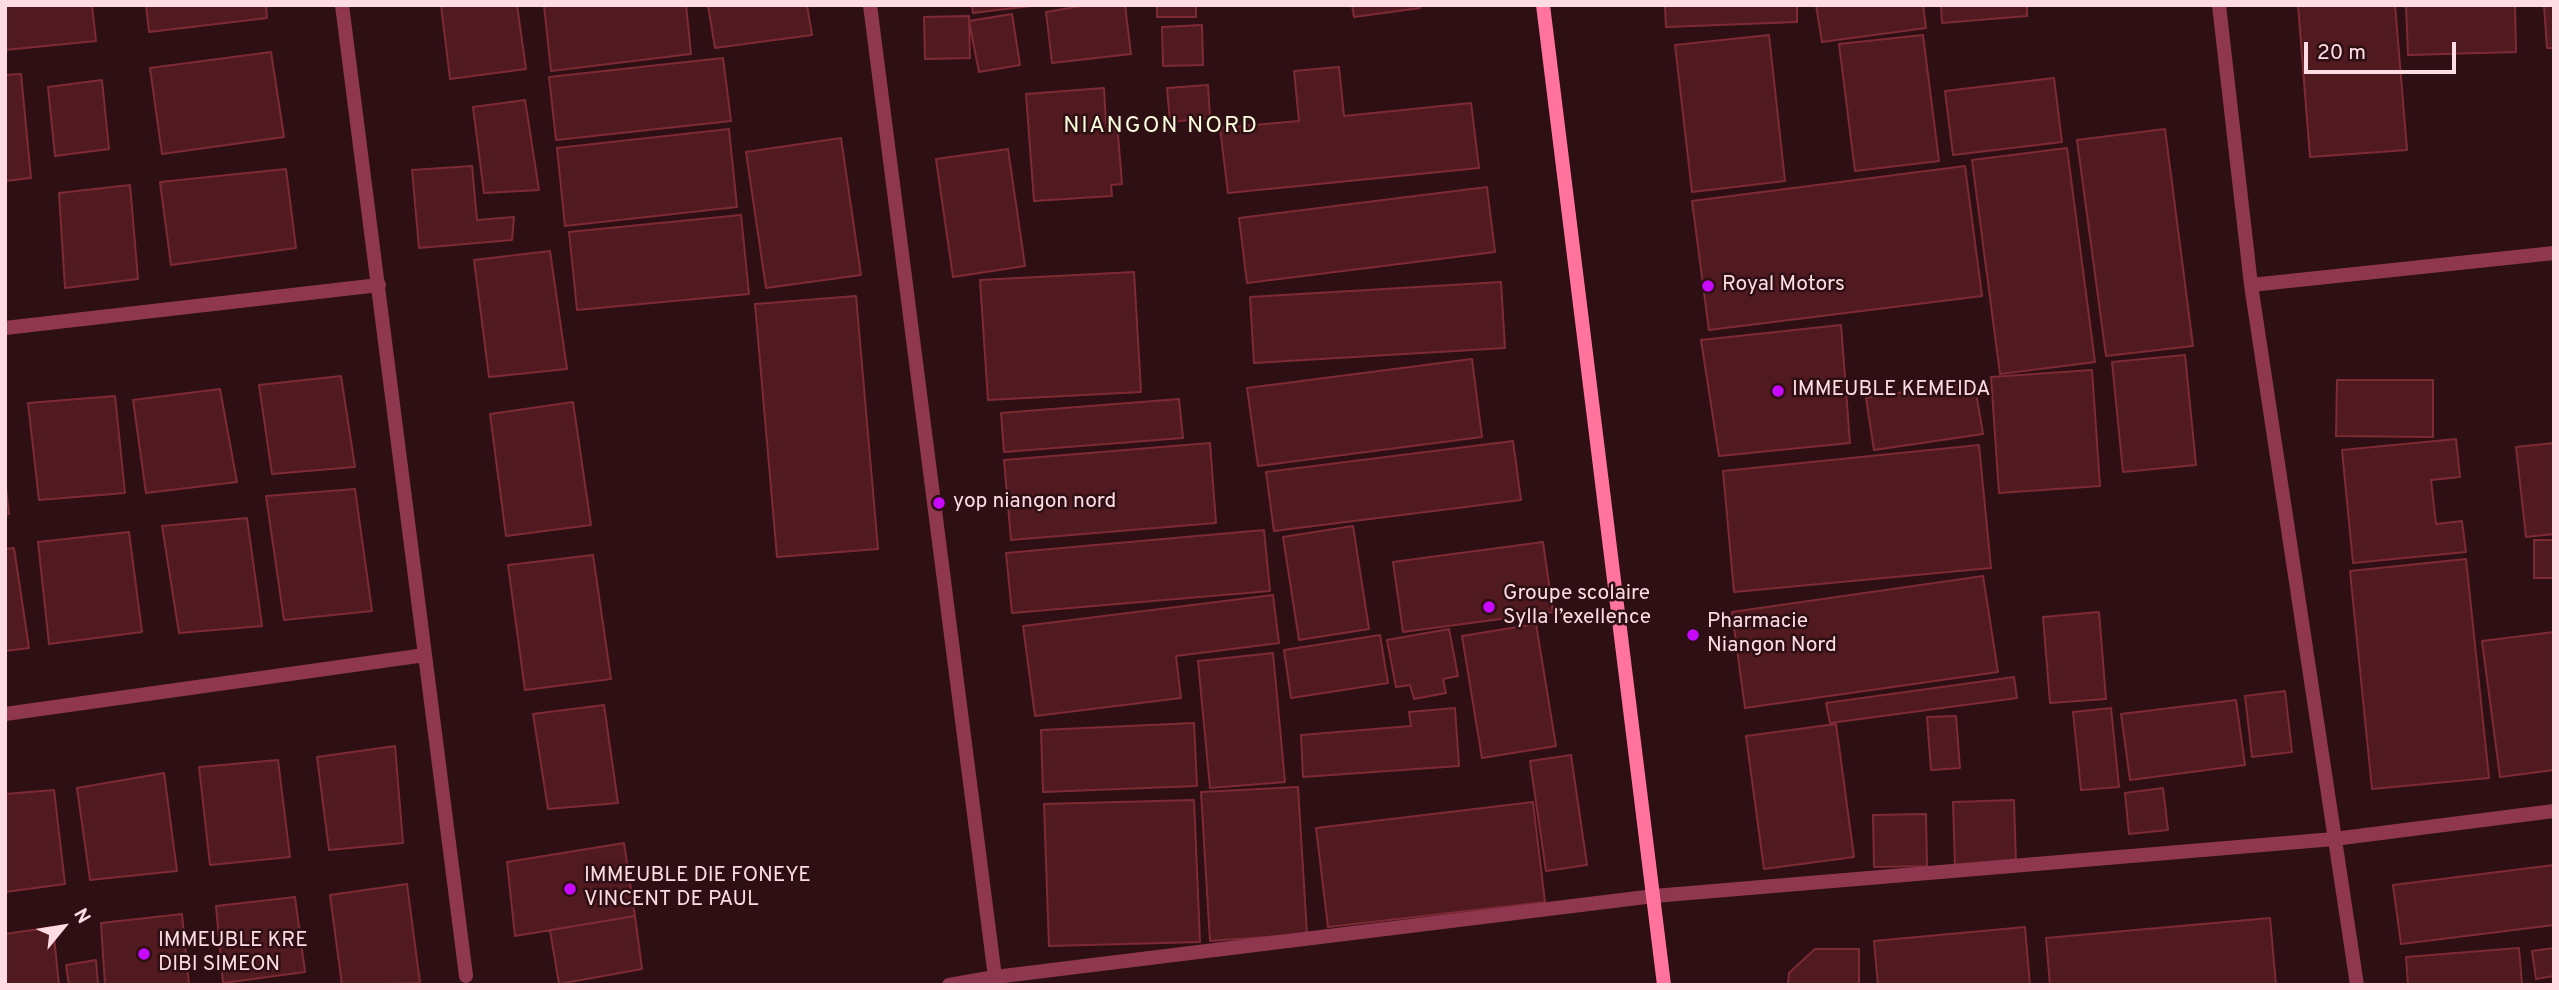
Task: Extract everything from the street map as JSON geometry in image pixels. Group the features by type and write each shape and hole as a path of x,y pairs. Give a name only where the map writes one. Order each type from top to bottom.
{"street":[{"path":"342,5 466,976"},
{"path":"870,5 995,977"},
{"path":"1543,5 1664,985"},
{"path":"2219,5 2251,285 2357,985"},
{"path":"2251,285 2554,253"},
{"path":"5,328 379,285"},
{"path":"5,714 425,655"},
{"path":"949,985 995,977 1654,896 2334,839 2554,811"}],"building":[{"path":"5,5 92,5 96,41 5,50"},
{"path":"146,5 266,5 267,18 149,32"},
{"path":"441,5 517,5 526,69 450,79"},
{"path":"544,5 686,5 691,54 551,71"},
{"path":"708,5 807,5 812,35 715,48"},
{"path":"972,5 1039,5 973,13"},
{"path":"1087,5 1125,5 1131,54 1052,63 1046,12"},
{"path":"1157,5 1196,5 1196,17 1157,17"},
{"path":"1352,5 1419,5 1420,8 1354,17"},
{"path":"1665,5 1797,5 1797,22 1666,27"},
{"path":"1816,5 1923,5 1926,28 1822,42"},
{"path":"1941,5 2027,5 2027,16 1942,23"},
{"path":"2298,5 2395,5 2407,150 2310,157"},
{"path":"2406,5 2515,5 2516,52 2408,55"},
{"path":"2544,5 2554,5 2554,48 2547,48"},
{"path":"1012,14 1020,65 979,72 969,21"},
{"path":"969,16 970,58 925,59 924,17"},
{"path":"1202,25 1203,65 1163,66 1162,27"},
{"path":"1769,35 1785,181 1692,192 1675,45"},
{"path":"1923,35 1939,161 1855,171 1839,44"},
{"path":"271,52 284,137 162,154 150,68"},
{"path":"723,58 731,121 556,140 549,77"},
{"path":"1339,67 1344,116 1471,103 1479,168 1228,193 1220,128 1299,121 1294,71"},
{"path":"21,74 31,178 5,181 5,75"},
{"path":"2054,78 2062,142 1953,155 1945,91"},
{"path":"102,80 109,149 55,156 48,87"},
{"path":"1208,85 1210,118 1170,122 1167,88"},
{"path":"1104,88 1106,123 1117,122 1122,184 1111,185 1112,196 1034,201 1026,94"},
{"path":"525,100 539,190 484,193 473,107"},
{"path":"729,129 737,207 565,226 557,148"},
{"path":"2165,129 2193,346 2106,356 2077,140"},
{"path":"841,138 861,275 766,288 746,152"},
{"path":"2067,148 2095,362 2000,374 1972,160"},
{"path":"1008,149 1025,266 953,277 936,159"},
{"path":"472,166 477,220 514,217 512,240 419,248 412,170"},
{"path":"1965,166 1982,296 1709,330 1692,201"},
{"path":"286,169 296,248 171,265 160,182"},
{"path":"130,185 138,279 65,288 59,193"},
{"path":"1487,187 1495,252 1247,283 1239,218"},
{"path":"741,215 749,294 577,310 569,232"},
{"path":"550,251 567,369 489,377 474,260"},
{"path":"1134,272 1141,392 988,400 980,280"},
{"path":"1501,282 1505,348 1254,363 1250,297"},
{"path":"856,296 878,549 777,557 755,304"},
{"name":"IMMEUBLE KEMEIDA","path":"1841,325 1850,443 1719,456 1701,340"},
{"path":"2185,355 2196,465 2123,472 2112,362"},
{"path":"1472,359 1482,437 1258,466 1247,388"},
{"path":"2092,370 2100,486 1999,493 1991,377"},
{"path":"341,376 355,467 272,474 259,385"},
{"path":"2337,380 2433,380 2433,437 2336,436"},
{"path":"1974,381 1983,434 1874,450 1866,398"},
{"path":"220,389 237,482 146,493 133,400"},
{"path":"115,396 125,493 39,500 28,403"},
{"path":"1179,399 1183,438 1004,452 1001,413"},
{"path":"573,402 591,525 506,536 490,414"},
{"path":"2456,439 2460,477 2431,480 2436,524 2462,521 2466,552 2353,563 2342,450"},
{"path":"1513,441 1521,500 1274,531 1266,472"},
{"path":"1210,443 1216,523 1011,540 1004,460"},
{"path":"2554,443 2554,534 2526,537 2516,447"},
{"path":"1979,445 1991,568 1734,592 1723,471"},
{"path":"5,479 9,514 5,514"},
{"path":"355,489 372,611 284,620 266,496"},
{"path":"247,518 262,626 179,633 162,526"},
{"path":"1353,526 1369,629 1299,640 1283,537"},
{"path":"1264,530 1270,591 1012,613 1006,553"},
{"path":"129,532 142,632 49,644 38,542"},
{"path":"2534,540 2554,540 2554,578 2534,578"},
{"path":"1543,542 1553,612 1403,632 1393,562"},
{"path":"14,548 29,648 5,651 5,549"},
{"path":"593,555 611,679 525,690 508,565"},
{"path":"2466,559 2489,778 2372,789 2350,571"},
{"path":"1983,576 1998,672 1745,708 1732,612"},
{"path":"1273,595 1279,643 1176,656 1181,698 1035,716 1023,626"},
{"path":"2099,612 2106,699 2050,703 2043,617"},
{"path":"1536,624 1556,746 1482,758 1462,636"},
{"path":"1449,629 1458,676 1443,679 1446,693 1414,699 1410,685 1396,687 1387,640"},
{"path":"2554,632 2554,770 2500,777 2482,641"},
{"path":"1380,635 1388,683 1291,698 1284,650"},
{"path":"1273,653 1285,782 1210,788 1198,661"},
{"path":"2014,677 2017,698 1830,723 1826,703"},
{"path":"2285,691 2292,752 2252,757 2245,696"},
{"path":"2236,700 2245,765 2130,780 2121,714"},
{"path":"604,705 618,803 548,809 533,714"},
{"path":"1455,708 1459,766 1303,777 1301,735 1411,726 1409,712"},
{"path":"2111,708 2119,787 2081,790 2073,712"},
{"path":"1956,716 1960,768 1931,770 1927,717"},
{"path":"1194,723 1197,786 1043,792 1041,730"},
{"path":"1836,724 1854,857 1764,869 1746,736"},
{"path":"395,746 403,843 329,850 317,757"},
{"path":"1571,755 1587,865 1546,871 1530,761"},
{"path":"278,760 290,857 210,865 199,767"},
{"path":"164,773 177,871 90,880 77,788"},
{"path":"1298,787 1307,934 1210,941 1201,792"},
{"path":"2163,788 2168,830 2129,834 2125,793"},
{"path":"54,790 65,884 5,892 5,794"},
{"path":"1194,800 1200,942 1049,946 1044,804"},
{"path":"2014,800 2016,863 1955,866 1953,802"},
{"path":"1533,802 1545,902 1328,927 1316,828"},
{"path":"1926,814 1927,866 1874,867 1873,815"},
{"name":"IMMEUBLE DIE FONEYE VINCENT DE PAUL","path":"624,843 635,916 515,936 507,862"},
{"path":"2554,865 2554,925 2401,944 2393,885"},
{"path":"407,884 420,983 342,985 330,895"},
{"path":"295,897 305,972 223,983 216,906"},
{"name":"IMMEUBLE KRE DIBI SIMEON","path":"182,914 189,985 105,985 101,923"},
{"path":"635,916 642,969 559,984 550,930"},
{"path":"2270,918 2276,985 2050,985 2046,938"},
{"path":"53,927 59,985 5,984 5,934"},
{"path":"2025,927 2030,985 1878,985 1874,941"},
{"path":"2519,948 2522,985 2408,985 2406,957"},
{"path":"2554,948 2554,976 2536,979 2532,951"},
{"path":"1815,949 1859,949 1859,985 1788,985 1789,973"},
{"path":"96,960 98,985 69,985 66,965"}],"place":[{"name":"Royal Motors","path":"1708,286"},
{"name":"IMMEUBLE KEMEIDA","path":"1778,391"},
{"name":"yop niangon nord","path":"939,503"},
{"name":"Groupe scolaire Sylla l’exellence","path":"1489,607"},
{"name":"Pharmacie Niangon Nord","path":"1693,635"},
{"name":"IMMEUBLE DIE FONEYE VINCENT DE PAUL","path":"570,889"},
{"name":"IMMEUBLE KRE DIBI SIMEON","path":"144,954"}],"district":[{"name":"NIANGON NORD","path":"1161,127"}]}
